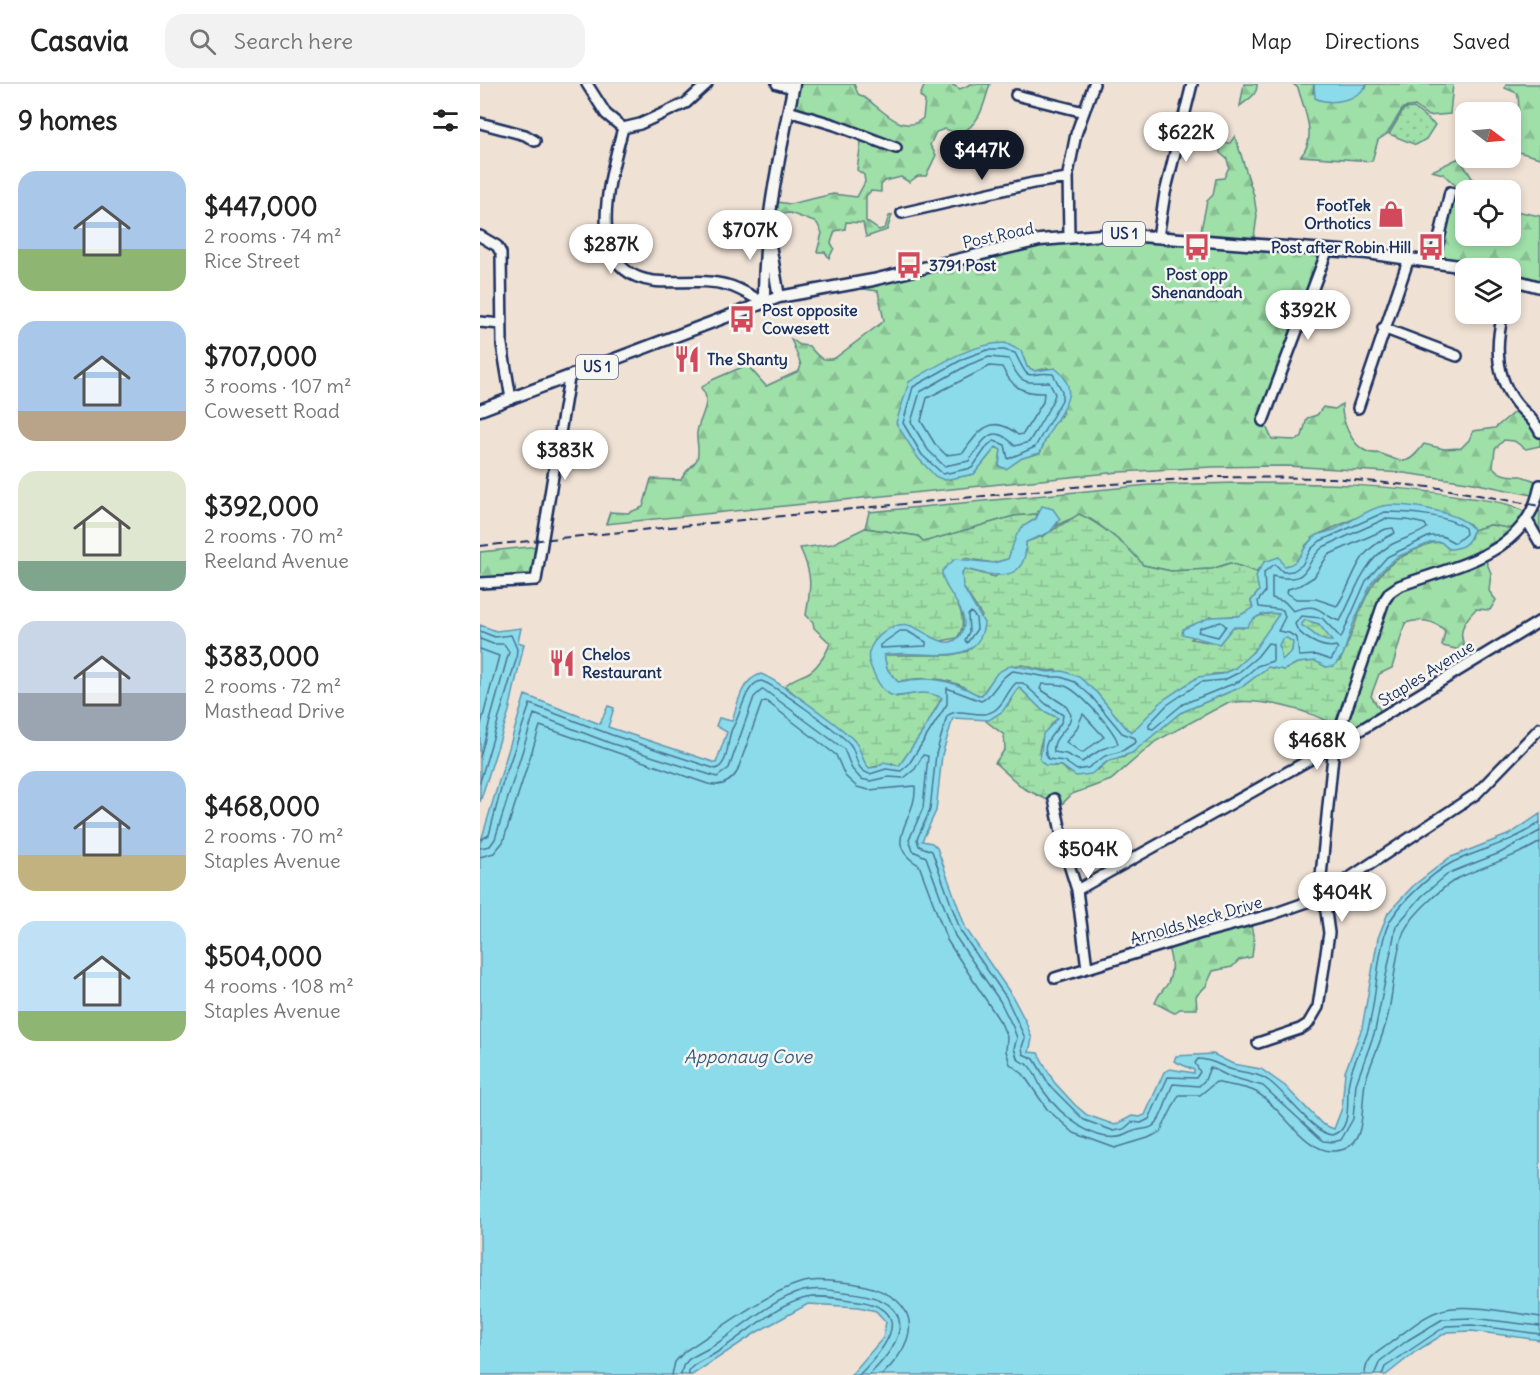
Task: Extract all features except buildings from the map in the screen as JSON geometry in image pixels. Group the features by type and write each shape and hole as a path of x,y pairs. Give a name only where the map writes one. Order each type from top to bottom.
{"main road":[{"path":"764,303 768,220 793,86"},
{"path":"768,220 779,297"},
{"name":"Post Road","path":"480,410 779,297 873,280 1005,248 1069,237 1114,234 1158,237 1409,258 1455,265"},
{"path":"1521,283 1540,288"}],"street":[{"path":"587,84 606,114 623,128"},
{"path":"623,128 640,124 686,103 707,84"},
{"path":"777,84 793,86"},
{"path":"1069,237 1068,178 1084,112 1094,84"},
{"path":"1158,237 1165,193 1192,84"},
{"path":"1016,95 1084,112"},
{"path":"788,111 835,125 896,148"},
{"path":"480,123 525,135 535,141"},
{"path":"623,128 614,162 605,226 608,243 621,266 633,276 653,281 727,285 764,303"},
{"path":"902,213 1033,183 1068,178"},
{"path":"1434,261 1450,192"},
{"path":"480,236 497,246 501,253 501,324 504,368 511,399"},
{"path":"1263,421 1327,251"},
{"path":"1358,408 1383,328 1409,258"},
{"path":"480,322 501,324"},
{"path":"1501,324 1497,346 1500,372 1512,397 1539,428"},
{"path":"1383,328 1457,356"},
{"path":"480,583 536,580 569,378"},
{"path":"1258,1042 1300,1029 1308,1024 1316,1014 1329,933 1321,876 1334,746 1373,629 1390,592 1399,586 1491,552 1518,534 1533,512 1540,485"},
{"path":"1528,522 1540,543"},
{"name":"Staples Avenue","path":"1077,890 1165,843 1334,746 1540,621"},
{"name":"Arnolds Neck Drive","path":"1054,978 1273,914 1323,896 1476,794 1540,728"},
{"path":"1054,799 1066,855 1077,890 1087,968"}],"green space":[{"path":"795,84 854,84 858,94 897,121 906,124 923,118 925,101 920,96 925,84 951,84 960,89 971,84 990,84 983,107 973,125 960,134 945,129 936,132 930,145 936,155 926,176 918,176 909,182 901,177 885,181 881,185 881,192 871,191 866,196 866,221 879,230 885,228 889,216 892,215 887,230 866,237 863,223 846,222 845,229 835,231 831,243 834,248 829,258 825,252 817,252 822,233 817,223 790,213 772,215 771,201 790,204 833,194 857,197 865,182 864,175 857,170 862,135 791,111"},
{"path":"1244,84 1257,84 1257,88 1252,96 1240,106"},
{"path":"1293,84 1314,84 1313,93 1366,88 1367,84 1453,84 1450,114 1428,116 1415,106 1403,108 1387,134 1378,140 1372,161 1301,156 1309,140 1308,123 1298,88"},
{"path":"1506,84 1540,84 1540,158 1521,153 1521,102 1518,102 1517,93 1505,88"},
{"path":"1414,108 1435,125 1426,139 1416,145 1389,134 1404,109"},
{"path":"1235,136 1254,196 1257,216 1253,245 1327,252 1264,422 1272,439 1297,440 1302,436 1307,418 1317,415 1323,407 1335,409 1342,404 1343,417 1348,431 1362,449 1406,461 1414,456 1424,444 1444,449 1461,448 1469,440 1473,431 1495,428 1519,408 1540,426 1540,446 1526,449 1514,441 1504,440 1495,449 1493,467 1503,474 1540,482 1537,496 1468,482 1404,473 1287,466 1212,467 1119,472 606,524 610,512 628,513 643,507 651,479 681,480 696,461 697,433 706,404 705,393 701,388 712,380 747,365 766,386 799,371 801,365 791,339 800,345 809,346 820,357 830,359 835,358 884,321 878,291 842,286 1071,238 1199,240 1207,201 1213,195 1216,179 1224,178 1229,167 1227,159 1220,153 1220,143 1230,143","holes":["1021,351 1027,367 1035,371 1048,368 1063,413 1050,429 1040,453 1022,458 1006,469 999,466 1001,449 996,447 974,474 944,480"]},
{"path":"1455,160 1455,168 1466,168 1473,180 1455,180 1455,185 1443,174 1432,171"},
{"path":"1455,185 1455,246 1521,246 1521,212 1540,216 1540,288 1521,282 1521,258 1455,258 1455,266 1435,262 1450,192"},
{"path":"1240,483 1381,487 1499,502 1515,507 1531,516 1534,510 1540,511 1540,541 1528,523 1521,531 1490,525 1473,530 1470,524 1431,510 1383,506 1317,535 1306,545 1299,560 1291,565 1258,569 1257,572 1230,563 1212,569 1171,571 1143,565 1116,539 1088,518 1071,519 1056,526 1060,519 1038,511 1037,514 1014,516 924,542 918,536 865,528 869,512 1149,485"},
{"path":"1037,514 1036,519 1021,531 1008,559 993,563 964,558 946,585 961,611 961,632 957,638 941,641 924,635 875,640 896,697 929,691 942,697 924,730 899,766 892,763 869,768 864,763 858,747 785,686 814,669 830,643 814,628 813,622 806,615 810,581 800,548 832,544 865,528 918,536 924,542 1014,516"},
{"path":"1079,514 1114,536 1143,565 1171,571 1212,569 1230,563 1257,572 1259,591 1251,601 1253,608 1239,616 1211,617 1191,639 1219,644 1233,627 1243,628 1255,618 1264,615 1280,614 1278,619 1242,663 1224,673 1213,674 1131,732 1096,692 1055,670 1012,666 1000,673 982,695 952,682 937,679 898,682 887,669 884,655 951,655 968,651 982,616 963,587 962,572 965,569 995,577 1026,552 1026,542 1043,536"},
{"path":"1490,525 1521,530 1514,538 1392,591 1340,728 1315,716 1285,706 1254,702 1227,703 1156,741 1111,780 1072,794 1060,806 1023,788 995,763 1005,749 1004,735 986,721 1008,705 1019,687 1042,710 1058,718 1045,733 1039,752 1053,766 1062,766 1068,772 1098,770 1108,761 1124,757 1180,713 1243,686 1268,667 1284,670 1297,663 1316,661 1326,667 1340,661 1365,598 1373,584 1395,561 1433,543 1441,542 1449,549 1471,538 1473,530"},
{"path":"539,546 536,581 480,586 480,552"},
{"path":"1484,556 1491,573 1489,591 1496,600 1490,610 1476,609 1462,628 1462,640 1472,662 1466,665 1456,649 1442,646 1445,631 1436,624 1421,620 1405,623 1392,668 1379,674 1371,696 1384,716 1336,742 1389,594"},
{"path":"1305,620 1319,624 1333,641 1324,640 1300,625"},
{"path":"1282,638 1293,642 1292,651 1282,661 1279,645"},
{"path":"1250,922 1254,939 1252,957 1239,960 1232,967 1213,971 1206,986 1196,996 1197,1009 1180,1009 1174,1013 1155,1003 1168,983 1171,973 1171,958 1167,944"}],"water":[{"path":"1314,84 1367,84 1363,90 1351,98 1329,101 1315,98"},
{"path":"1005,343 1021,351 1027,367 1035,371 1055,368 1063,376 1068,384 1069,392 1064,408 1047,436 1040,453 1022,458 1006,469 999,466 1001,450 996,447 974,474 944,480 935,476 918,458 896,423 909,382 967,351"},
{"name":"Apponaug Cove","path":"1042,506 1053,509 1060,519 1050,532 1026,542 1025,556 1015,571 997,575 965,569 962,572 963,587 984,623 980,638 971,648 959,653 884,655 887,669 898,682 920,679 940,680 982,695 997,673 1011,665 1048,672 1063,671 1079,677 1096,692 1132,732 1163,700 1198,677 1222,674 1235,668 1253,652 1279,614 1261,615 1253,619 1247,627 1233,627 1219,644 1182,634 1183,629 1211,617 1239,616 1253,608 1251,601 1259,591 1256,576 1264,562 1279,557 1284,566 1290,565 1299,558 1307,544 1316,536 1383,506 1417,507 1446,513 1458,518 1473,530 1468,542 1458,548 1449,549 1441,542 1432,542 1397,557 1380,572 1371,584 1353,624 1343,655 1334,666 1326,667 1315,661 1297,663 1284,670 1268,667 1243,686 1180,713 1132,753 1108,761 1091,774 1076,776 1062,766 1045,765 1040,760 1043,734 1058,718 1042,710 1019,687 1003,711 989,720 953,718 942,755 936,811 922,841 932,843 937,848 966,929 1011,994 1026,1022 1032,1039 1029,1052 1038,1053 1054,1082 1087,1115 1115,1125 1132,1116 1145,1115 1164,1072 1170,1069 1194,1073 1194,1070 1174,1061 1176,1056 1213,1054 1233,1064 1261,1069 1285,1086 1322,1124 1334,1129 1342,1108 1345,1072 1362,1028 1378,938 1388,913 1413,886 1449,858 1510,834 1540,814 1540,1340 1472,1331 1447,1332 1415,1352 1386,1375 851,1375 883,1338 886,1322 876,1311 859,1307 808,1304 757,1332 692,1375 480,1375 480,844 525,695 600,724 608,706 614,708 608,727 716,763 727,732 716,726 719,718 732,721 745,687 749,681 761,674 795,695 850,737 858,746 869,768 877,767 884,762 899,766 924,730 942,698 920,693 903,696 888,694 881,687 869,661 871,647 884,632 902,625 914,627 942,641 955,640 961,634 964,626 963,618 946,586 942,571 955,559 994,563 1008,559 1017,534 1022,527 1036,519","holes":["1305,620 1319,624 1332,641 1319,638 1301,625","1287,638 1293,642 1292,651 1282,660 1279,645 1282,639"]},
{"path":"480,625 496,631 521,628 518,642 524,644 509,711 480,802"}],"railway":[{"path":"480,546 1084,486 1214,477 1333,478 1439,488 1540,506"}],"place":[{"name":"FootTek Orthotics","path":"1391,214"},
{"name":"Post opp Shenandoah","path":"1197,247"},
{"name":"Post after Robin Hill","path":"1431,247"},
{"name":"3791 Post","path":"909,265"},
{"name":"Post opposite Cowesett","path":"742,319"},
{"name":"The Shanty","path":"687,359"},
{"name":"Chelos Restaurant","path":"562,663"}]}
